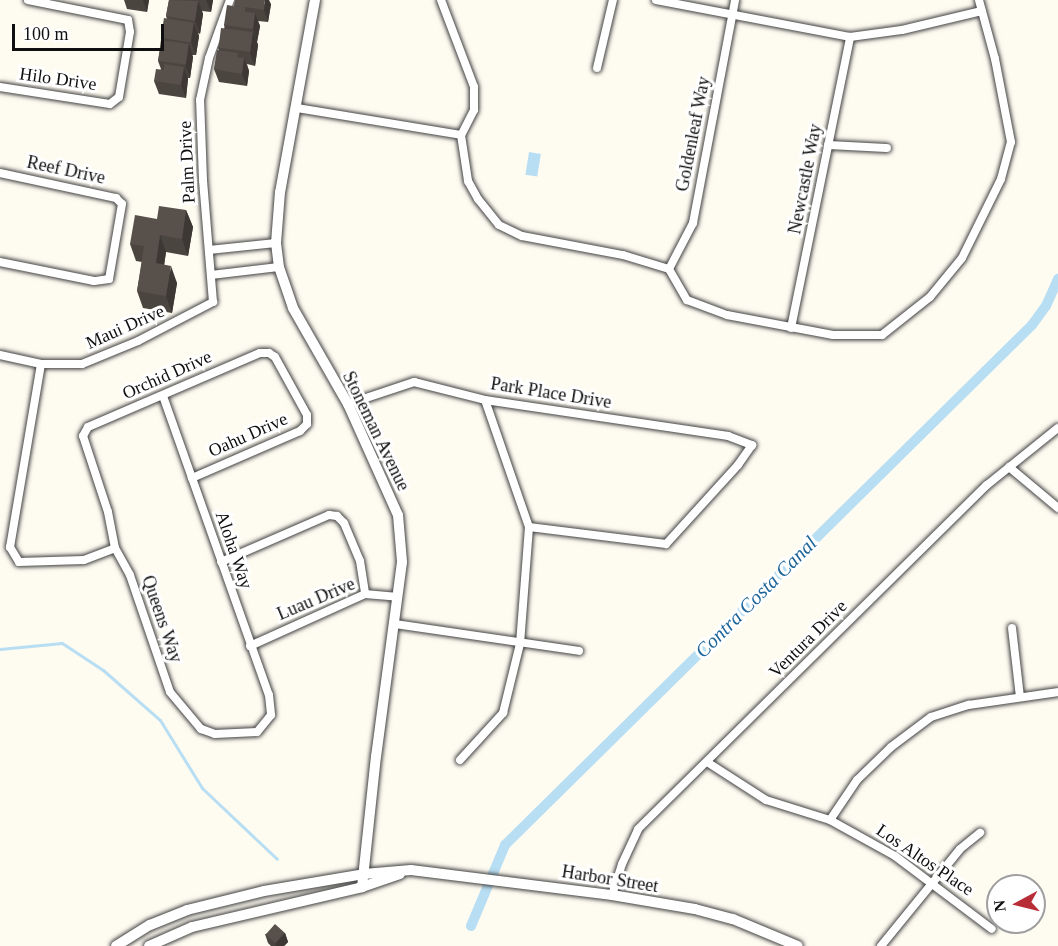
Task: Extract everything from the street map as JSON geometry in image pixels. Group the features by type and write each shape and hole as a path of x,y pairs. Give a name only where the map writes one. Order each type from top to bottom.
{"street":[{"name":"Hilo Drive","path":"0,87 111,104 119,97 130,32 128,20 28,0"},
{"name":"Palm Drive","path":"191,315 213,302 200,100 208,58 230,0"},
{"name":"Stoneman Avenue","path":"315,0 280,192 276,243 279,267 293,308 348,404 398,515 402,562 376,756 362,887"},
{"path":"441,0 474,87 474,110 461,135 468,181 478,199 499,225 522,236 624,255 669,269 687,300 727,315 833,335 882,335 930,297 962,258 1001,179 1011,142 995,59 980,0"},
{"path":"597,68 613,0"},
{"path":"656,0 850,37 902,30 982,11"},
{"name":"Goldenleaf Way","path":"669,269 693,223 735,0"},
{"name":"Newcastle Way","path":"791,328 850,37"},
{"path":"297,108 461,135"},
{"path":"828,145 886,147"},
{"name":"Reef Drive","path":"0,174 116,198 122,204 109,279 94,281 0,262"},
{"path":"209,250 276,243"},
{"path":"211,275 279,267"},
{"name":"Maui Drive","path":"0,355 41,364 82,364 191,315"},
{"name":"Orchid Drive","path":"83,436 88,427 249,357 269,353"},
{"name":"Oahu Drive","path":"192,478 300,431 307,424 307,415 275,357 269,353"},
{"path":"41,364 10,547 20,562 84,560 115,548"},
{"name":"Park Place Drive","path":"348,404 414,382 484,400 728,436 752,445 738,465 666,544 529,527"},
{"name":"Aloha Way","path":"163,396 269,695 271,715"},
{"path":"460,760 503,713 520,644 529,527 484,400"},
{"name":"Ventura Drive","path":"612,896 638,829 1009,467 1058,428"},
{"name":"Queens Way","path":"83,436 108,512 115,548 130,574 170,692 187,716 201,729 215,734 257,732 271,715"},
{"path":"1009,467 1058,508"},
{"path":"220,562 329,515 337,516 344,523 360,561 365,594"},
{"name":"Luau Drive","path":"250,646 365,594 398,597"},
{"path":"395,624 579,651"},
{"path":"1012,628 1020,696"},
{"path":"830,820 857,780 891,747 931,717 969,705 1058,692"},
{"name":"Los Altos Place","path":"707,762 766,800 830,820 896,856 986,924"},
{"path":"880,946 960,849 980,833"},
{"name":"Harbor Street","path":"149,946 192,927 362,887 411,870"},
{"name":"Harbor Street","path":"116,946 150,926 187,910 264,891 364,874 411,870 513,882 695,909 733,919 798,946"}],"water":[{"path":"529,152 541,154 537,177 525,175"}],"building":[{"path":"169,0 198,1 195,21 166,16"},
{"path":"235,0 265,0 264,10 245,7 245,12 255,13 253,29 224,25 227,5 239,7 234,5"},
{"path":"164,18 194,23 191,42 161,38"},
{"path":"221,28 253,32 250,52 219,48"},
{"path":"161,40 189,44 186,65 158,61"},
{"path":"217,50 238,53 237,57 244,58 242,74 214,69"},
{"path":"164,64 184,67 181,85 154,81 156,69 164,70"},
{"path":"159,206 186,210 182,239 160,235 156,263 171,266 166,296 137,291 144,246 130,244 135,215 157,219"},
{"path":"275,924 285,933 275,943 266,934"}],"waterway":[{"name":"Contra Costa Canal","path":"471,926 505,845 1032,325 1046,306 1058,279"},
{"path":"0,649 62,643 103,670 160,720 202,788 277,859"}]}
